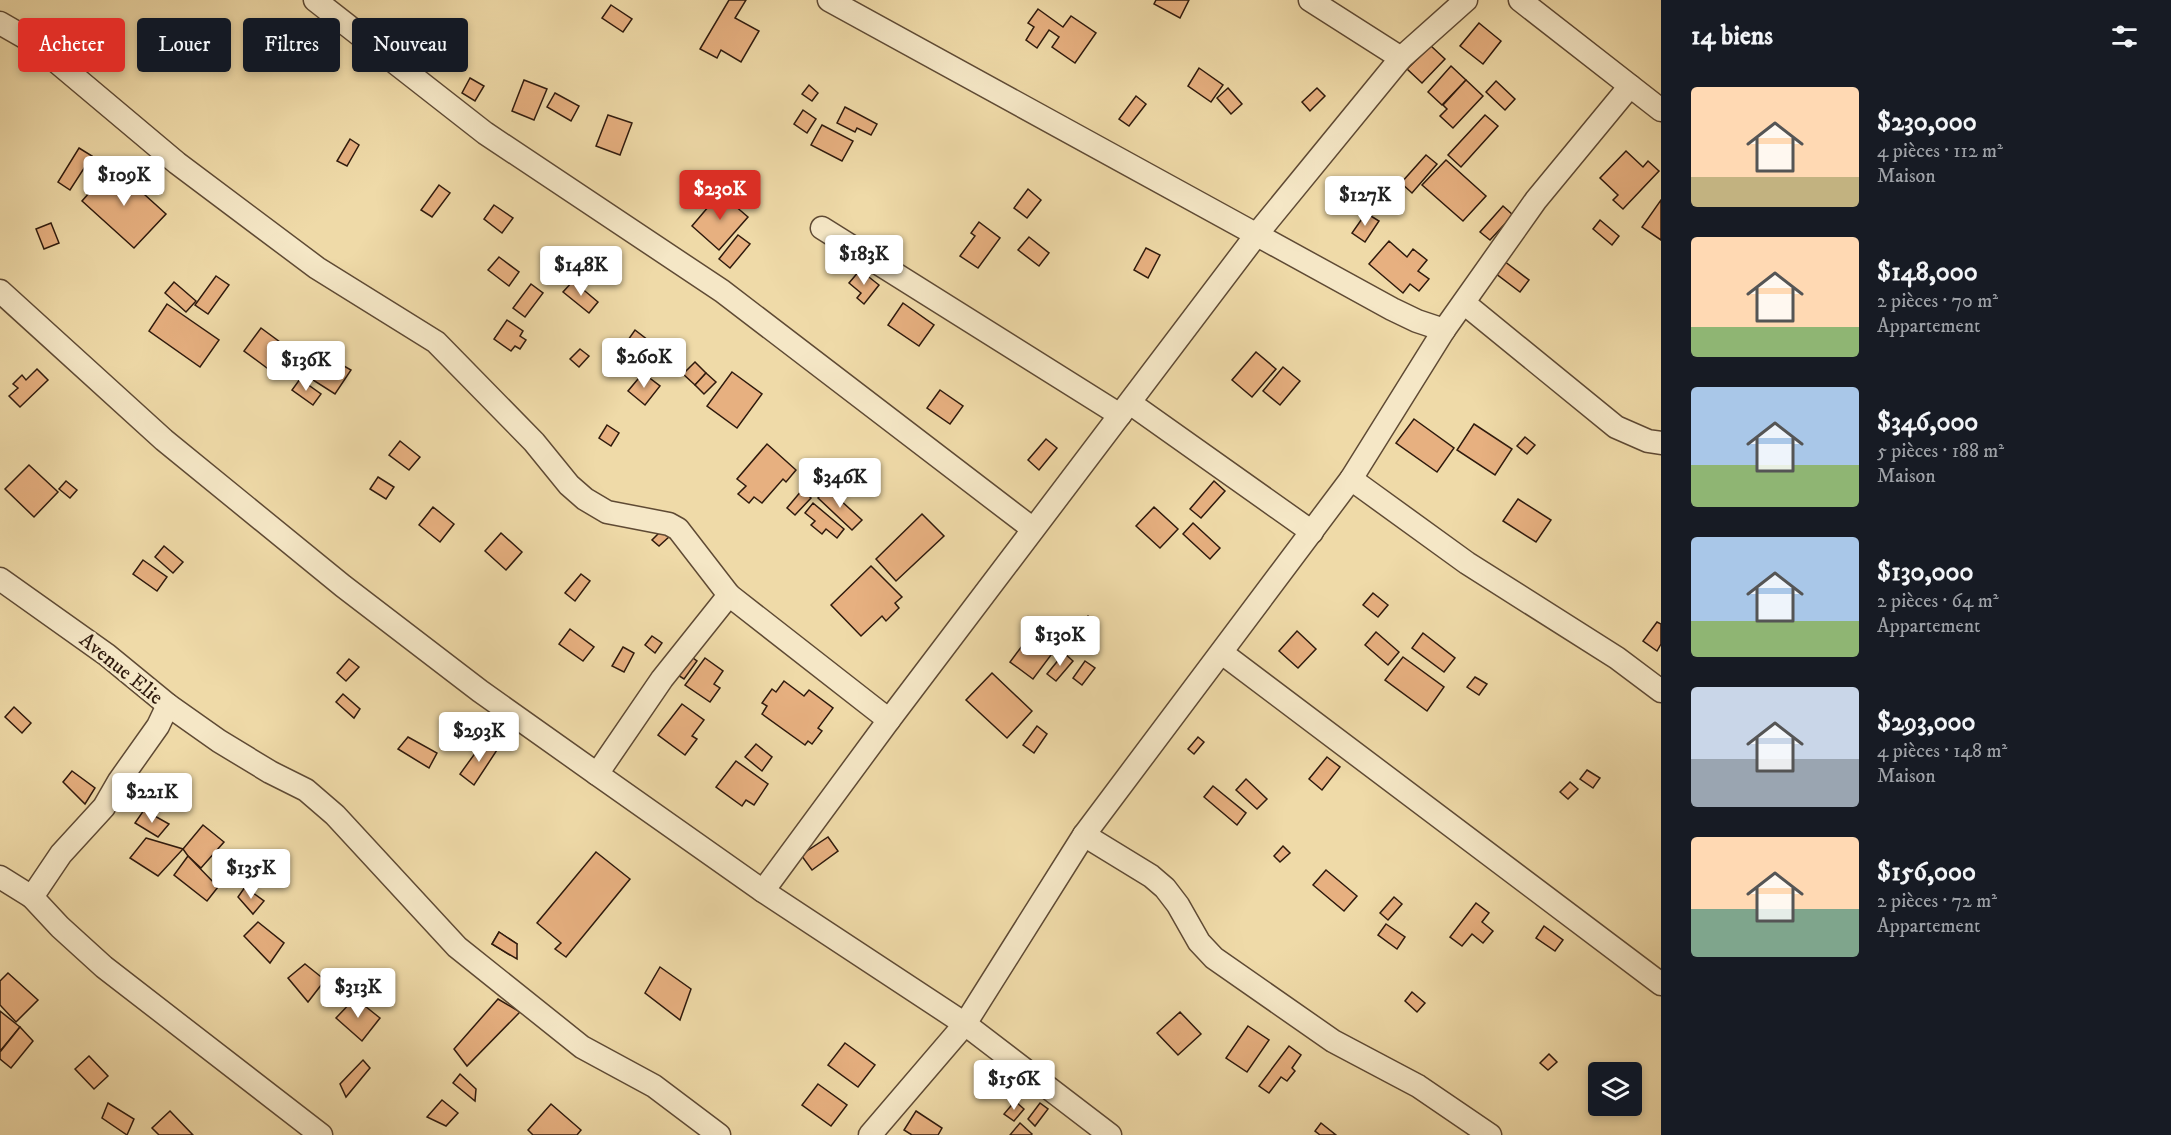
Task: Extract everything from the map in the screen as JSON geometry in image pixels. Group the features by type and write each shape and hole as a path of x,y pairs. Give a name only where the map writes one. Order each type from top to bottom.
{"street":[{"path":"315,0 486,133 722,291 1033,529"},
{"path":"829,0 1392,309 1444,330"},
{"path":"1310,0 1401,58"},
{"path":"763,891 889,720 1257,234 1401,58 1466,0"},
{"path":"1520,0 1661,110"},
{"path":"0,23 33,42 177,163 317,268 436,342 534,442 569,485 585,499 607,512 669,524 678,529 729,595 889,720"},
{"path":"870,1135 965,1024 1084,835 1351,479 1444,330 1536,200 1630,86"},
{"path":"822,228 1125,409 1312,532"},
{"path":"0,291 164,440 343,586 480,692 763,891 965,1024 1110,1135"},
{"path":"1464,303 1616,427 1647,441 1661,443"},
{"path":"1351,479 1467,563 1617,658 1661,691"},
{"name":"Avenue Elie","path":"0,579 107,655 168,705 158,726 119,781 104,807 61,854 32,897"},
{"path":"597,774 662,679 729,595"},
{"path":"1222,653 1661,984"},
{"path":"168,705 236,752 306,790 335,814 457,947 582,1047 654,1086 718,1135"},
{"path":"1084,835 1151,876 1165,888 1178,905 1199,942 1214,958 1333,1041 1418,1086 1490,1135"},
{"path":"0,877 32,897 60,927 104,967 321,1135"}],"building":[{"path":"729,0 746,0 735,18 759,31 741,62 721,50 717,58 700,49"},
{"path":"1156,0 1189,0 1180,18 1154,4"},
{"path":"611,5 632,19 623,32 602,18"},
{"path":"1038,9 1063,27 1071,16 1096,33 1075,63 1052,47 1059,37 1049,30 1037,48 1026,40 1034,27 1028,23"},
{"path":"1479,23 1501,41 1483,64 1460,46"},
{"path":"1431,46 1445,59 1422,83 1407,69"},
{"path":"1451,66 1466,80 1442,105 1428,92"},
{"path":"1199,68 1223,85 1211,102 1188,86"},
{"path":"470,78 484,86 475,101 462,93"},
{"path":"524,80 547,89 534,120 512,111"},
{"path":"1466,80 1483,96 1453,128 1440,116 1447,109 1443,105"},
{"path":"1496,81 1515,99 1505,110 1486,92"},
{"path":"809,85 818,93 812,101 802,94"},
{"path":"1228,88 1242,104 1231,114 1217,98"},
{"path":"1317,88 1325,96 1310,111 1302,102"},
{"path":"555,93 579,106 571,121 547,107"},
{"path":"1136,96 1146,104 1129,126 1119,119"},
{"path":"845,107 877,124 871,135 857,128 855,132 837,123"},
{"path":"803,110 816,119 807,133 794,124"},
{"path":"608,115 632,123 620,155 596,146"},
{"path":"1485,115 1498,126 1461,167 1448,155"},
{"path":"822,125 853,141 842,161 811,145"},
{"path":"350,139 359,145 347,166 337,161"},
{"path":"79,148 92,156 70,190 58,182"},
{"path":"1626,151 1643,167 1648,161 1659,171 1623,209 1613,200 1618,195 1600,178"},
{"path":"1426,155 1437,164 1412,193 1401,183"},
{"path":"1446,160 1486,196 1463,221 1422,185"},
{"path":"113,166 166,214 134,248 82,201"},
{"path":"439,185 450,193 432,217 421,210"},
{"path":"1028,189 1041,200 1027,218 1014,208"},
{"path":"720,193 748,217 719,250 692,226"},
{"path":"1661,200 1661,240 1642,227"},
{"path":"494,205 513,218 502,233 484,219"},
{"path":"1503,206 1513,215 1490,240 1480,232"},
{"path":"1366,213 1379,221 1365,242 1352,233"},
{"path":"1600,220 1619,236 1612,245 1593,229"},
{"path":"979,222 1000,238 978,268 960,256 975,236 971,233"},
{"path":"51,223 59,243 44,249 36,229"},
{"path":"738,235 750,244 730,268 719,259"},
{"path":"1029,237 1049,253 1039,266 1018,250"},
{"path":"1389,241 1407,257 1413,249 1427,260 1418,271 1429,279 1419,291 1410,284 1403,293 1369,264"},
{"path":"1146,248 1160,255 1148,278 1134,270"},
{"path":"499,257 519,272 509,286 488,270"},
{"path":"1504,261 1529,280 1520,292 1495,273"},
{"path":"860,270 879,285 864,304 857,298 861,293 849,283"},
{"path":"216,276 229,285 208,314 195,305"},
{"path":"573,281 598,302 589,313 563,292"},
{"path":"174,282 196,301 186,312 165,293"},
{"path":"531,284 543,293 525,317 513,308"},
{"path":"903,303 934,325 919,346 888,325"},
{"path":"167,304 219,340 200,367 149,331"},
{"path":"507,320 523,331 520,336 526,340 520,349 515,346 511,351 494,339"},
{"path":"261,328 288,348 271,371 244,351"},
{"path":"635,330 653,344 646,354 628,340"},
{"path":"320,344 334,352 330,358 351,370 335,394 302,373"},
{"path":"580,349 589,356 579,367 570,359"},
{"path":"1256,352 1276,369 1252,397 1232,380"},
{"path":"695,362 706,373 695,385 683,374"},
{"path":"1283,367 1300,381 1280,405 1263,391"},
{"path":"37,369 48,380 20,407 9,396 18,388 13,384 22,375 26,380"},
{"path":"732,372 762,394 737,428 707,406"},
{"path":"643,373 660,386 645,405 628,391"},
{"path":"706,373 716,382 704,394 695,385"},
{"path":"300,379 321,394 313,405 292,390"},
{"path":"940,390 963,406 950,424 927,408"},
{"path":"1414,419 1454,448 1437,472 1396,443"},
{"path":"1474,424 1512,449 1495,475 1457,450"},
{"path":"607,425 619,433 611,446 599,438"},
{"path":"1525,437 1535,445 1527,454 1517,446"},
{"path":"1046,439 1057,448 1039,470 1028,460"},
{"path":"400,441 420,457 409,470 389,455"},
{"path":"767,444 796,470 786,482 783,479 762,503 754,497 749,503 738,494 746,486 737,479"},
{"path":"29,465 58,492 34,517 5,489"},
{"path":"378,477 394,487 386,499 370,489"},
{"path":"66,481 77,490 70,498 59,489"},
{"path":"1214,481 1225,491 1201,518 1190,509"},
{"path":"827,488 862,520 852,530 818,498"},
{"path":"802,490 811,498 795,515 787,508"},
{"path":"1518,499 1551,520 1536,542 1503,521"},
{"path":"813,503 844,529 837,538 826,529 822,534 811,525 815,521 805,513"},
{"path":"433,507 454,524 440,542 419,525"},
{"path":"1154,507 1178,529 1160,548 1136,526"},
{"path":"922,514 944,536 896,581 876,559"},
{"path":"1193,523 1220,548 1210,559 1183,534"},
{"path":"663,529 670,536 659,546 652,540"},
{"path":"501,533 522,552 506,570 485,551"},
{"path":"164,546 183,562 173,573 155,557"},
{"path":"143,560 167,577 157,591 133,574"},
{"path":"871,566 902,597 895,603 899,608 886,621 882,616 861,636 831,605"},
{"path":"581,574 590,581 575,601 565,593"},
{"path":"1373,593 1388,605 1378,617 1363,605"},
{"path":"1088,616 1097,624 1081,644 1071,636"},
{"path":"1657,622 1661,624 1661,644 1657,651 1643,641"},
{"path":"1037,626 1060,643 1033,679 1010,662"},
{"path":"570,629 594,647 583,661 559,644"},
{"path":"1297,631 1316,649 1298,668 1279,651"},
{"path":"1376,632 1399,652 1388,665 1365,645"},
{"path":"1423,633 1455,658 1444,672 1412,648"},
{"path":"652,636 662,643 655,653 645,645"},
{"path":"623,647 634,653 624,672 612,666"},
{"path":"686,653 697,661 684,679 673,672"},
{"path":"1064,653 1073,661 1056,681 1047,674"},
{"path":"1403,657 1444,687 1427,711 1385,680"},
{"path":"705,658 723,671 714,684 720,688 710,702 685,685"},
{"path":"349,659 359,667 346,681 337,673"},
{"path":"1085,661 1095,668 1082,685 1073,678"},
{"path":"992,673 1032,711 1007,738 966,700"},
{"path":"1475,677 1487,684 1479,695 1467,687"},
{"path":"784,681 804,696 809,690 833,708 818,728 822,731 812,744 808,741 805,745 762,714 767,706 762,703 772,689 776,692"},
{"path":"343,694 360,709 354,718 336,702"},
{"path":"682,704 704,720 692,736 697,739 685,755 658,735"},
{"path":"14,707 31,723 22,733 5,717"},
{"path":"1037,726 1047,734 1034,753 1023,745"},
{"path":"408,737 437,753 429,768 398,749"},
{"path":"1198,737 1204,742 1194,754 1188,749"},
{"path":"484,741 497,750 474,785 460,774"},
{"path":"756,744 772,757 762,771 745,757"},
{"path":"1327,757 1340,767 1322,790 1309,779"},
{"path":"736,761 768,784 754,805 746,800 742,806 716,787"},
{"path":"1587,770 1600,778 1593,788 1580,779"},
{"path":"72,771 95,788 85,804 63,782"},
{"path":"138,774 146,780 133,800 123,791"},
{"path":"1246,779 1267,799 1257,809 1236,790"},
{"path":"1570,782 1578,789 1568,799 1560,792"},
{"path":"1213,786 1246,813 1237,825 1204,797"},
{"path":"144,810 169,824 158,837 135,823"},
{"path":"203,825 224,842 201,868 183,849"},
{"path":"828,837 838,851 812,870 801,855"},
{"path":"146,838 183,849 158,876 130,858"},
{"path":"1283,846 1290,853 1280,862 1274,856"},
{"path":"596,852 630,879 566,957 555,949 561,943 537,923"},
{"path":"188,856 218,887 207,901 174,875"},
{"path":"1326,870 1357,896 1344,911 1313,885"},
{"path":"245,887 264,901 253,914 238,897"},
{"path":"1394,897 1402,904 1388,920 1380,913"},
{"path":"1476,903 1489,913 1482,922 1493,931 1483,943 1472,934 1462,946 1450,937"},
{"path":"258,922 284,943 270,963 244,936"},
{"path":"1386,924 1405,937 1397,949 1378,935"},
{"path":"1544,926 1563,940 1555,951 1536,938"},
{"path":"499,932 517,944 510,955 492,944"},
{"path":"499,932 517,944 517,959 492,944"},
{"path":"305,964 325,980 308,1002 288,978"},
{"path":"660,967 691,989 680,1020 645,993"},
{"path":"8,973 38,1000 16,1022 0,1005 0,981"},
{"path":"1412,992 1425,1003 1417,1012 1405,1001"},
{"path":"355,998 380,1018 362,1041 336,1018"},
{"path":"498,999 520,1012 467,1066 454,1049"},
{"path":"0,1011 20,1027 1,1050 0,1050"},
{"path":"1180,1012 1201,1034 1178,1055 1157,1033"},
{"path":"1248,1026 1269,1040 1247,1072 1226,1058"},
{"path":"20,1027 33,1041 11,1068 0,1059 0,1052"},
{"path":"845,1043 875,1065 858,1087 828,1065"},
{"path":"1289,1046 1301,1055 1292,1068 1295,1071 1287,1081 1281,1077 1269,1093 1259,1086"},
{"path":"1549,1054 1557,1062 1548,1070 1540,1063"},
{"path":"89,1056 108,1076 94,1089 75,1069"},
{"path":"363,1060 370,1068 346,1097 340,1084"},
{"path":"460,1074 476,1089 475,1101 453,1083"},
{"path":"818,1084 847,1105 831,1126 802,1105"},
{"path":"442,1100 458,1113 446,1126 427,1117"},
{"path":"1015,1101 1024,1109 1014,1121 1004,1114"},
{"path":"108,1103 134,1119 127,1135 102,1118"},
{"path":"1040,1103 1048,1109 1035,1126 1028,1119"},
{"path":"551,1104 581,1130 577,1135 533,1135 528,1130"},
{"path":"170,1111 193,1135 159,1135 152,1128"},
{"path":"916,1111 942,1128 938,1135 912,1135 904,1130"},
{"path":"1020,1123 1032,1134 1031,1135 1010,1135"},
{"path":"1321,1123 1336,1135 1320,1135 1315,1131"}]}
